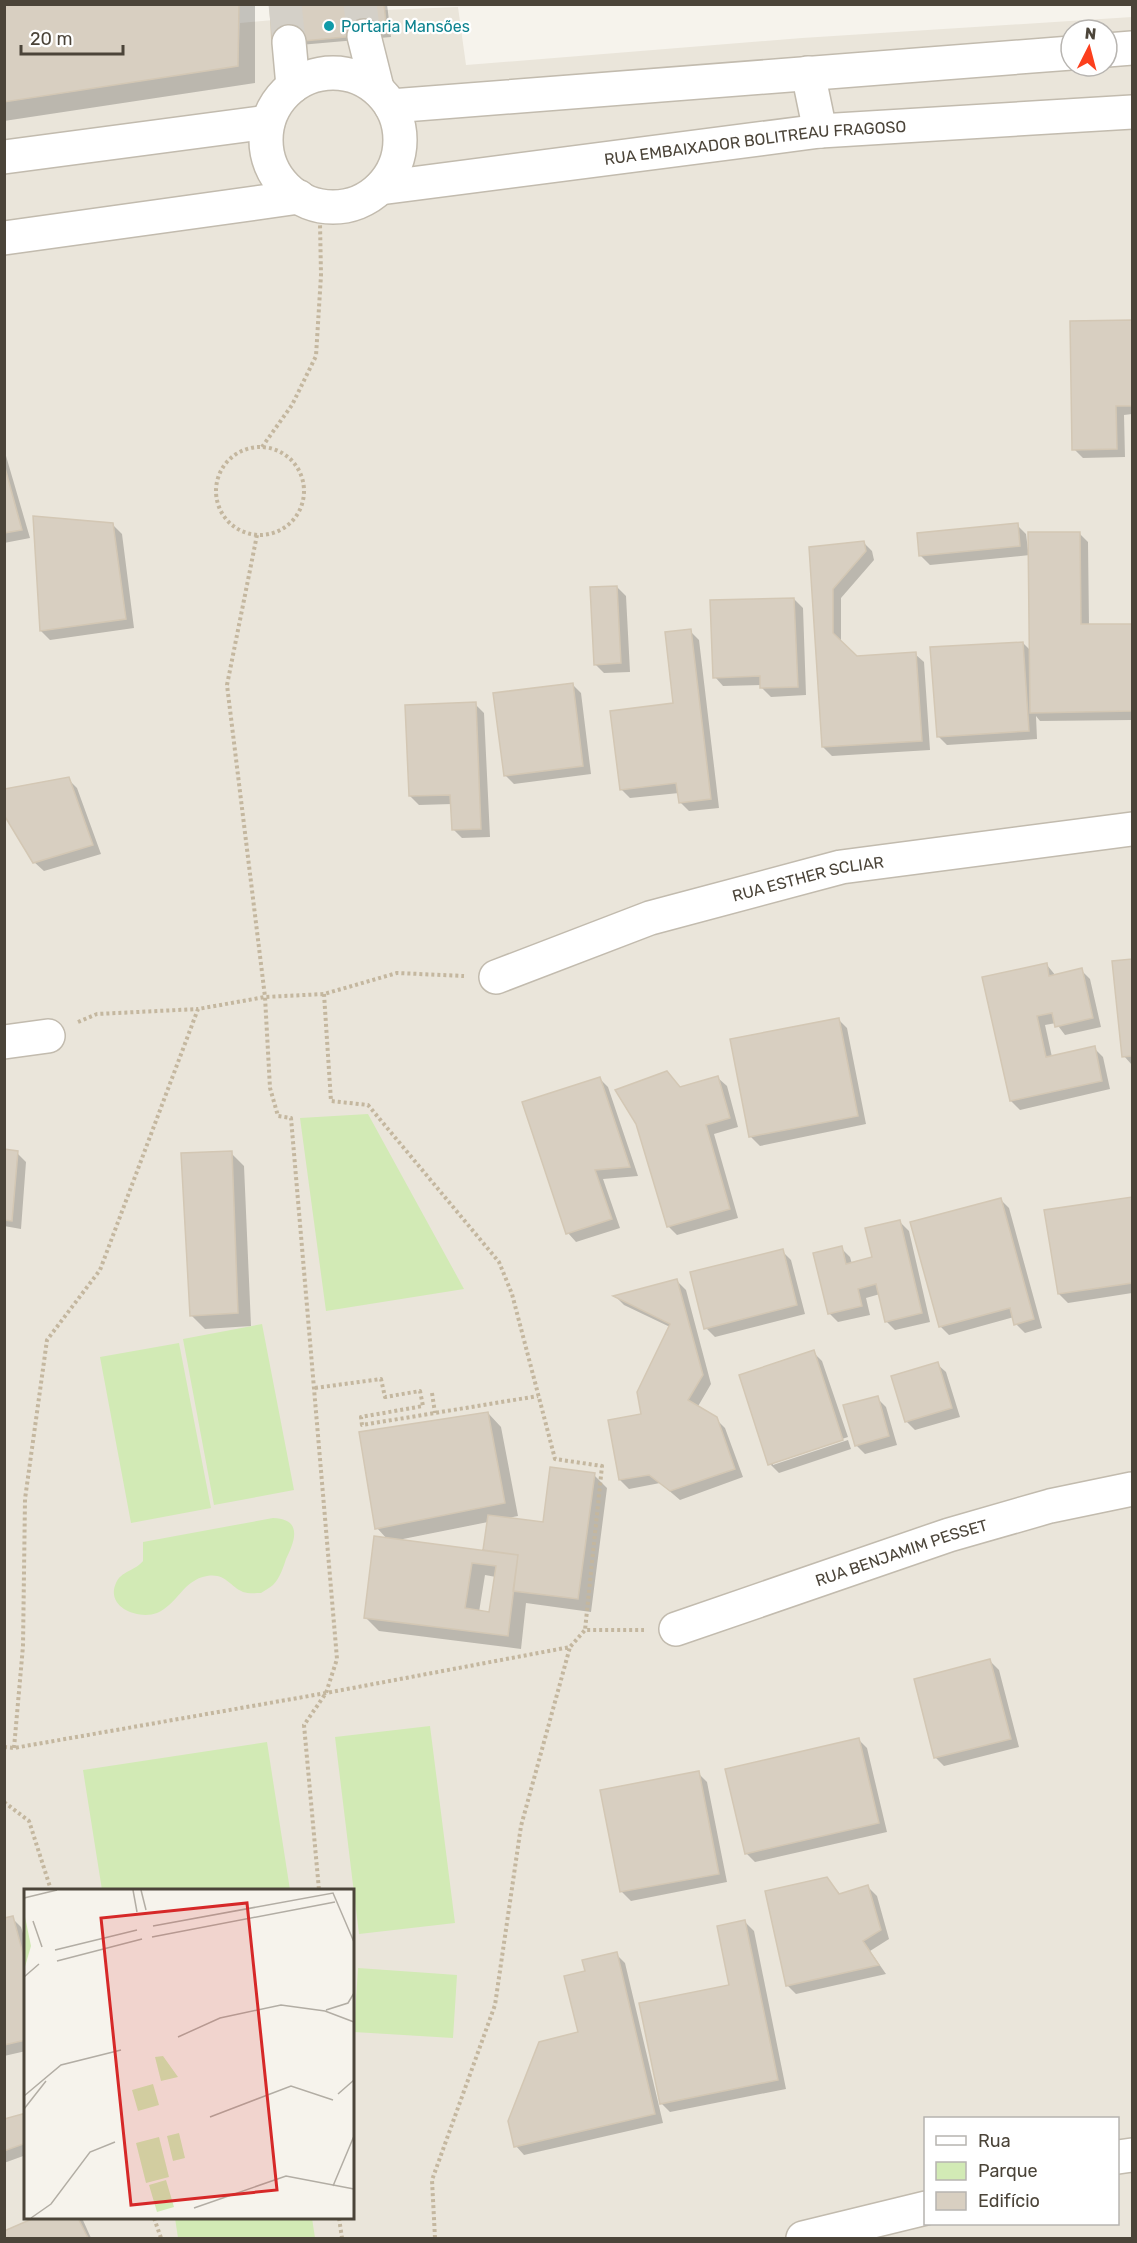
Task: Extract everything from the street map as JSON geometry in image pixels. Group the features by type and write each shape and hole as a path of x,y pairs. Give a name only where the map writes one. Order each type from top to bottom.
{"street":[{"path":"4,238 309,201 341,206 362,201 380,188 393,170 400,149 400,127 384,97 364,36"},
{"path":"289,42 293,86"},
{"path":"309,201 282,184 271,165 266,144 268,122 278,102 293,86 308,77 326,73 344,74 361,79 384,97 808,73 1059,53"},
{"path":"808,73 820,131"},
{"name":"RUA EMBAIXADOR BOLITREAU FRAGOSO","path":"380,188 820,131 1132,112"},
{"path":"4,157 268,122"},
{"name":"RUA ESTHER SCLIAR","path":"496,977 650,918 841,867 1132,829"},
{"path":"4,1042 48,1036"},
{"name":"RUA BENJAMIM PESSET","path":"675,1629 949,1535 1050,1506 1132,1490"},
{"path":"803,2238 924,2208"}],"path":[{"path":"262,447 292,405 316,356 321,275 309,201"},
{"path":"262,447 276,449 288,456 297,467 303,480 304,494 301,507 294,520 284,529 270,534 257,535 242,531 229,523 219,511 215,496 216,481 223,466 233,456 247,448 262,447"},
{"path":"257,535 227,685 265,997 270,1088 278,1116 291,1118 338,1659 326,1693 304,1725 319,1889"},
{"path":"48,1036 97,1014 198,1009 265,997 324,994 397,974 496,977"},
{"path":"324,994 331,1101 368,1105 499,1262 512,1294 555,1459 602,1466 585,1630 570,1647 522,1826 495,2004 432,2180 435,2238"},
{"path":"14,1748 23,1646 25,1499 47,1340 100,1270 198,1009"},
{"path":"315,1388 381,1379 384,1397 420,1391 423,1406 361,1417 362,1425 538,1396"},
{"path":"432,1393 435,1413"},
{"path":"585,1630 675,1629"},
{"path":"4,1747 14,1748 326,1693 570,1647"},
{"path":"4,1802 29,1821 51,1889"},
{"path":"155,2219 161,2238"},
{"path":"339,2219 342,2238"}],"shaded area":[{"path":"458,7 466,65 802,38 1059,22 1059,78 1119,78 1119,18 1116,18 1132,17 1132,2238 5,2238 5,102 238,66 240,23 384,10"}],"green space":[{"path":"368,1114 464,1289 326,1311 300,1118"},
{"path":"262,1324 294,1490 214,1505 183,1339"},
{"path":"179,1343 211,1508 131,1523 100,1357"},
{"path":"273,1518 289,1522 293,1527 294,1538 278,1579 261,1593 243,1592 219,1576 207,1576 192,1582 164,1609 149,1615 125,1610 115,1599 114,1591 118,1579 143,1561 143,1542"},
{"path":"430,1726 455,1923 359,1934 335,1737"},
{"path":"267,1742 290,1889 102,1889 83,1770"},
{"path":"358,1968 457,1975 453,2038 354,2032"},
{"path":"175,2219 312,2219 315,2238 178,2238"}],"building":[{"path":"4,4 239,4 238,66 4,102"},
{"name":"Portaria Mansões","path":"270,4 384,4 387,33 272,44"},
{"path":"1132,320 1132,406 1116,406 1117,449 1072,450 1070,321"},
{"path":"4,464 22,530 4,533"},
{"path":"33,516 113,523 126,619 40,631"},
{"path":"1018,523 1020,546 919,556 917,533"},
{"path":"1028,532 1080,532 1081,624 1132,624 1132,711 1030,713"},
{"path":"864,541 866,551 833,589 833,633 857,656 916,652 922,741 822,747 809,547"},
{"path":"617,586 621,663 594,665 590,587"},
{"path":"794,598 798,687 760,688 760,676 713,678 710,600"},
{"path":"691,629 711,799 679,803 676,783 620,790 610,711 673,703 665,632"},
{"path":"1023,642 1029,731 937,737 930,647"},
{"path":"573,683 583,766 504,776 493,693"},
{"path":"476,702 481,829 452,830 450,795 409,796 405,705"},
{"path":"69,777 93,845 33,863 4,815 4,789"},
{"path":"1132,959 1132,1056 1122,1057 1112,961"},
{"path":"1047,963 1049,976 1082,968 1093,1018 1055,1027 1052,1013 1037,1016 1046,1057 1095,1046 1102,1081 1010,1101 982,977"},
{"path":"839,1018 858,1116 749,1137 730,1039"},
{"path":"667,1071 680,1087 718,1076 730,1118 706,1125 730,1209 667,1227 636,1124 615,1090"},
{"path":"600,1077 630,1167 595,1170 612,1219 566,1234 522,1102"},
{"path":"4,1149 18,1151 12,1221 4,1220"},
{"path":"232,1151 238,1313 190,1316 181,1153"},
{"path":"1132,1197 1132,1283 1058,1294 1044,1210"},
{"path":"1001,1198 1034,1319 1014,1325 1010,1308 939,1327 910,1222"},
{"path":"900,1220 922,1313 885,1322 876,1284 858,1289 862,1306 828,1314 813,1253 842,1246 846,1264 872,1257 865,1228"},
{"path":"783,1249 797,1305 704,1329 690,1272"},
{"path":"677,1279 703,1375 688,1400 717,1417 735,1469 670,1491 649,1475 619,1480 608,1420 641,1414 637,1392 670,1324 613,1296"},
{"path":"814,1350 843,1440 768,1465 739,1375"},
{"path":"938,1362 952,1408 905,1422 891,1376"},
{"path":"878,1396 889,1436 855,1446 843,1405"},
{"path":"488,1412 505,1503 375,1529 359,1432"},
{"path":"550,1467 595,1473 578,1599 513,1591 518,1555 483,1550 488,1515 543,1522"},
{"path":"374,1536 518,1555 508,1636 364,1618","holes":["472,1563 496,1566 489,1612 465,1608"]},
{"path":"990,1659 1011,1739 934,1758 914,1679"},
{"path":"859,1738 879,1823 745,1854 725,1769"},
{"path":"699,1771 719,1874 620,1892 600,1790"},
{"path":"827,1877 839,1894 868,1885 881,1930 863,1941 879,1965 786,1986 765,1891"},
{"path":"13,1916 24,1957 24,2040 4,2045 4,1918"},
{"path":"745,1920 778,2080 660,2104 639,2003 729,1985 717,1926"},
{"path":"617,1952 655,2114 514,2147 508,2121 539,2042 578,2032 564,1976 585,1971 582,1960"},
{"path":"24,2114 24,2144 4,2151 4,2119"},
{"path":"32,2219 78,2219 88,2238 4,2238 4,2231"}],"tunnel":[{"path":"285,4 289,42"},
{"path":"360,4 364,36"}],"place":[{"name":"Portaria Mansões","path":"329,26"}]}
